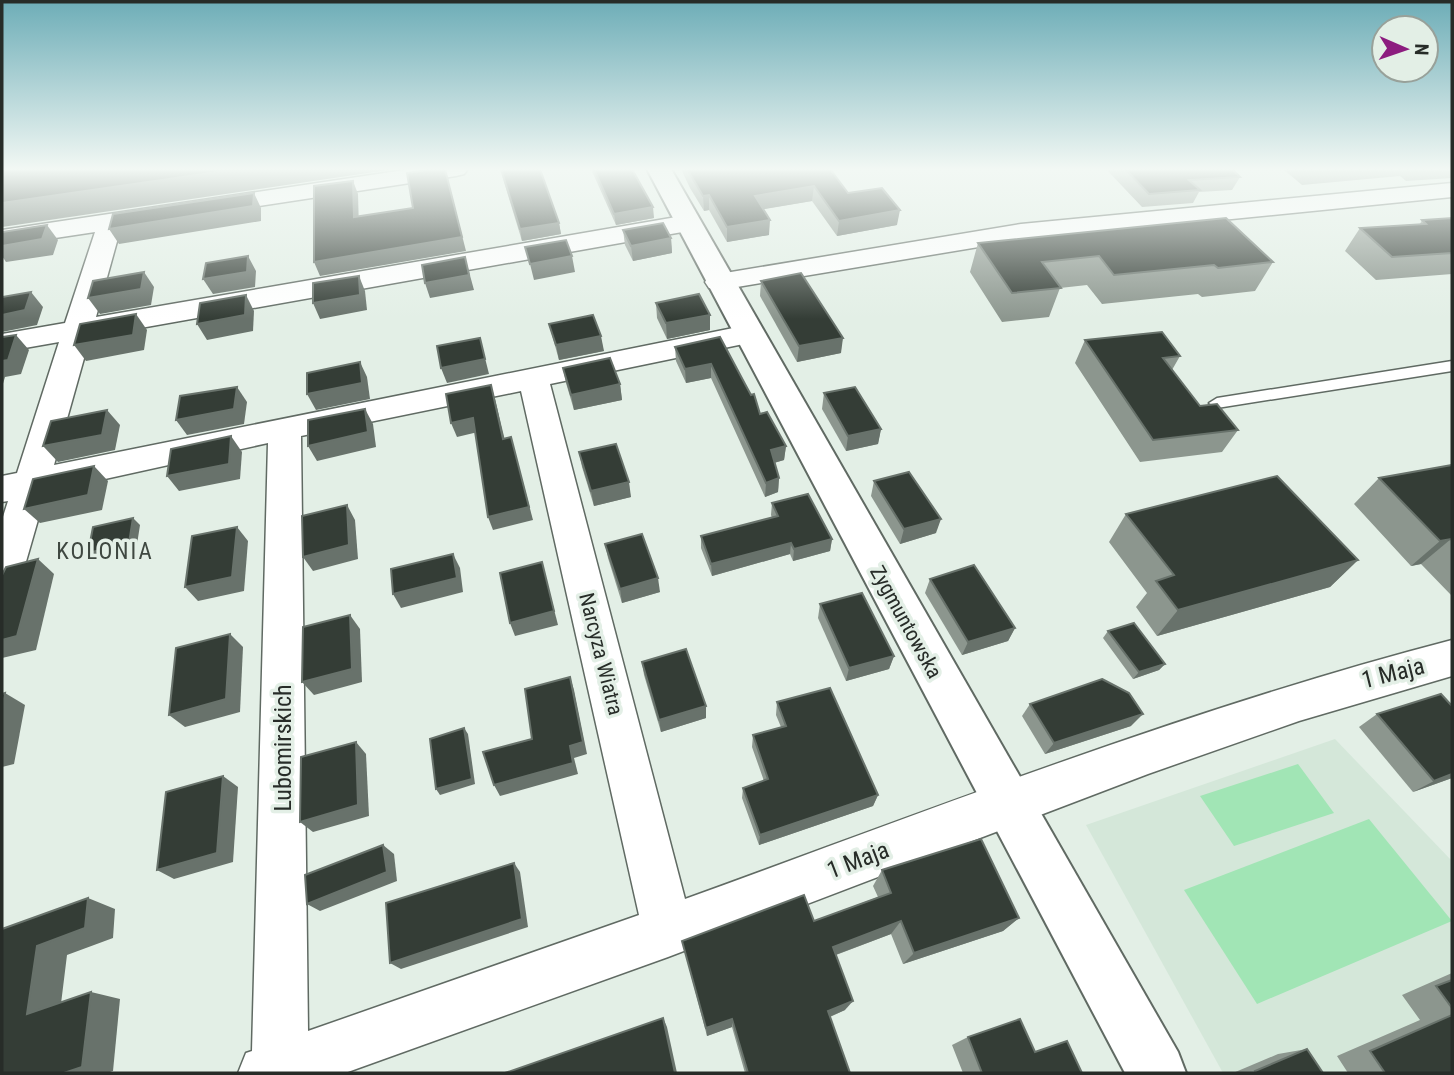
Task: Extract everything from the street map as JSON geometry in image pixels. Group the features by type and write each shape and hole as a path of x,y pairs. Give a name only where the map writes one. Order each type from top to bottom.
{"main road":[{"name":"Zygmuntowska","path":"686,219 1006,804 1157,1073"}],"street":[{"path":"2,238 117,219"},
{"path":"719,282 1021,232 1153,219"},
{"path":"2,579 16,486 77,330 111,220"},
{"path":"2,343 688,223"},
{"path":"16,486 748,334"},
{"name":"Narcyza Wiatra","path":"533,377 668,931"},
{"name":"Lubomirskich","path":"273,1071 285,428"},
{"name":"1 Maja","path":"273,1071 668,931 1006,804 1349,685 1452,658"}],"lane":[{"path":"1217,403 1452,366"}],"shaded area":[{"path":"1335,739 1452,861 1452,1073 1223,1073 1086,825"}],"green space":[{"path":"1298,764 1334,813 1234,846 1200,796"},
{"path":"1369,819 1452,921 1257,1004 1184,890"}],"building":[{"path":"112,219 171,219 109,229"},
{"path":"314,219 458,219 462,237 314,262"},
{"path":"517,219 558,219 559,223 520,229"},
{"path":"723,219 770,220 727,227"},
{"path":"1227,219 1273,262 1114,275 1099,256 1042,262 1061,288 1012,293 978,243"},
{"path":"1452,219 1452,253 1392,257 1360,228 1426,224 1422,220"},
{"path":"663,223 671,238 631,246 623,230"},
{"path":"47,225 42,239 2,246 2,232"},
{"path":"566,240 572,256 530,264 525,247"},
{"path":"248,256 247,272 203,279 206,263"},
{"path":"465,257 469,275 425,283 422,265"},
{"path":"144,272 141,289 88,298 93,281"},
{"path":"801,273 843,338 799,346 761,281"},
{"path":"359,276 360,295 313,303 313,283"},
{"path":"31,292 25,310 2,315 2,297"},
{"path":"699,294 710,315 666,323 656,303"},
{"path":"246,295 245,315 197,324 200,303"},
{"path":"136,314 133,335 74,345 80,324"},
{"path":"593,315 601,336 556,345 549,324"},
{"path":"1162,332 1180,356 1163,358 1200,406 1217,404 1238,430 1153,440 1085,340"},
{"path":"16,335 8,360 2,361 2,337"},
{"path":"720,337 751,395 754,394 760,414 767,412 786,446 771,450 779,478 766,483 711,364 685,369 675,347"},
{"path":"480,338 485,359 441,368 437,346"},
{"path":"610,358 620,384 571,395 563,368"},
{"path":"360,362 362,383 307,394 307,373"},
{"path":"491,385 503,439 511,437 529,507 488,517 473,418 451,423 446,394"},
{"path":"237,387 234,409 176,420 180,396"},
{"path":"855,387 881,429 848,436 824,393"},
{"path":"365,409 368,432 308,446 308,420"},
{"path":"107,410 102,435 43,446 51,421"},
{"path":"231,436 229,464 167,476 171,449"},
{"path":"616,444 629,482 591,491 579,452"},
{"path":"1452,465 1452,540 1440,541 1379,478"},
{"path":"94,466 88,495 24,509 33,479"},
{"path":"909,472 941,519 904,529 874,481"},
{"path":"1277,476 1358,560 1178,610 1156,581 1174,575 1126,514"},
{"path":"808,494 832,539 794,549 791,543 711,564 701,536 778,516 772,503"},
{"path":"347,505 349,545 303,557 302,516"},
{"path":"133,518 129,543 88,553 93,527"},
{"path":"237,527 232,577 185,587 192,536"},
{"path":"642,534 658,578 620,589 605,544"},
{"path":"453,554 457,578 393,594 391,569"},
{"path":"38,559 17,636 2,640 2,575 6,567"},
{"path":"542,562 554,611 510,623 500,573"},
{"path":"974,565 1015,628 968,642 930,579"},
{"path":"862,593 894,656 849,668 820,604"},
{"path":"350,615 352,669 302,682 303,627"},
{"path":"1134,623 1165,664 1139,672 1108,631"},
{"path":"230,634 226,699 169,715 176,648"},
{"path":"686,649 706,706 659,720 642,662"},
{"path":"570,677 583,742 570,746 573,763 494,785 483,752 532,739 525,689"},
{"path":"1102,679 1129,693 1143,714 1054,743 1030,704"},
{"path":"830,688 878,795 760,835 743,788 768,779 753,735 786,726 777,702"},
{"path":"1441,694 1452,706 1452,774 1434,781 1377,714"},
{"path":"464,728 472,779 436,789 430,739"},
{"path":"356,742 358,805 300,822 301,757"},
{"path":"223,776 217,853 157,870 166,792"},
{"path":"981,839 1019,918 914,953 901,921 833,947 853,1001 828,1011 850,1073 748,1073 732,1019 706,1028 682,941 804,895 814,921 891,893 882,870"},
{"path":"383,845 387,872 307,904 305,875"},
{"path":"514,863 522,919 390,963 386,903"},
{"path":"88,898 85,928 37,946 27,1014 91,992 82,1067 64,1073 2,1073 2,929"},
{"path":"1452,980 1452,1008 1436,986"},
{"path":"1452,1015 1452,1073 1385,1073 1370,1051"},
{"path":"663,1018 675,1073 505,1073"},
{"path":"1020,1019 1035,1052 1067,1041 1082,1073 982,1073 968,1037"},
{"path":"1307,1049 1323,1073 1255,1071"}],"district":[{"name":"KOLONIA","path":"105,551"}]}
